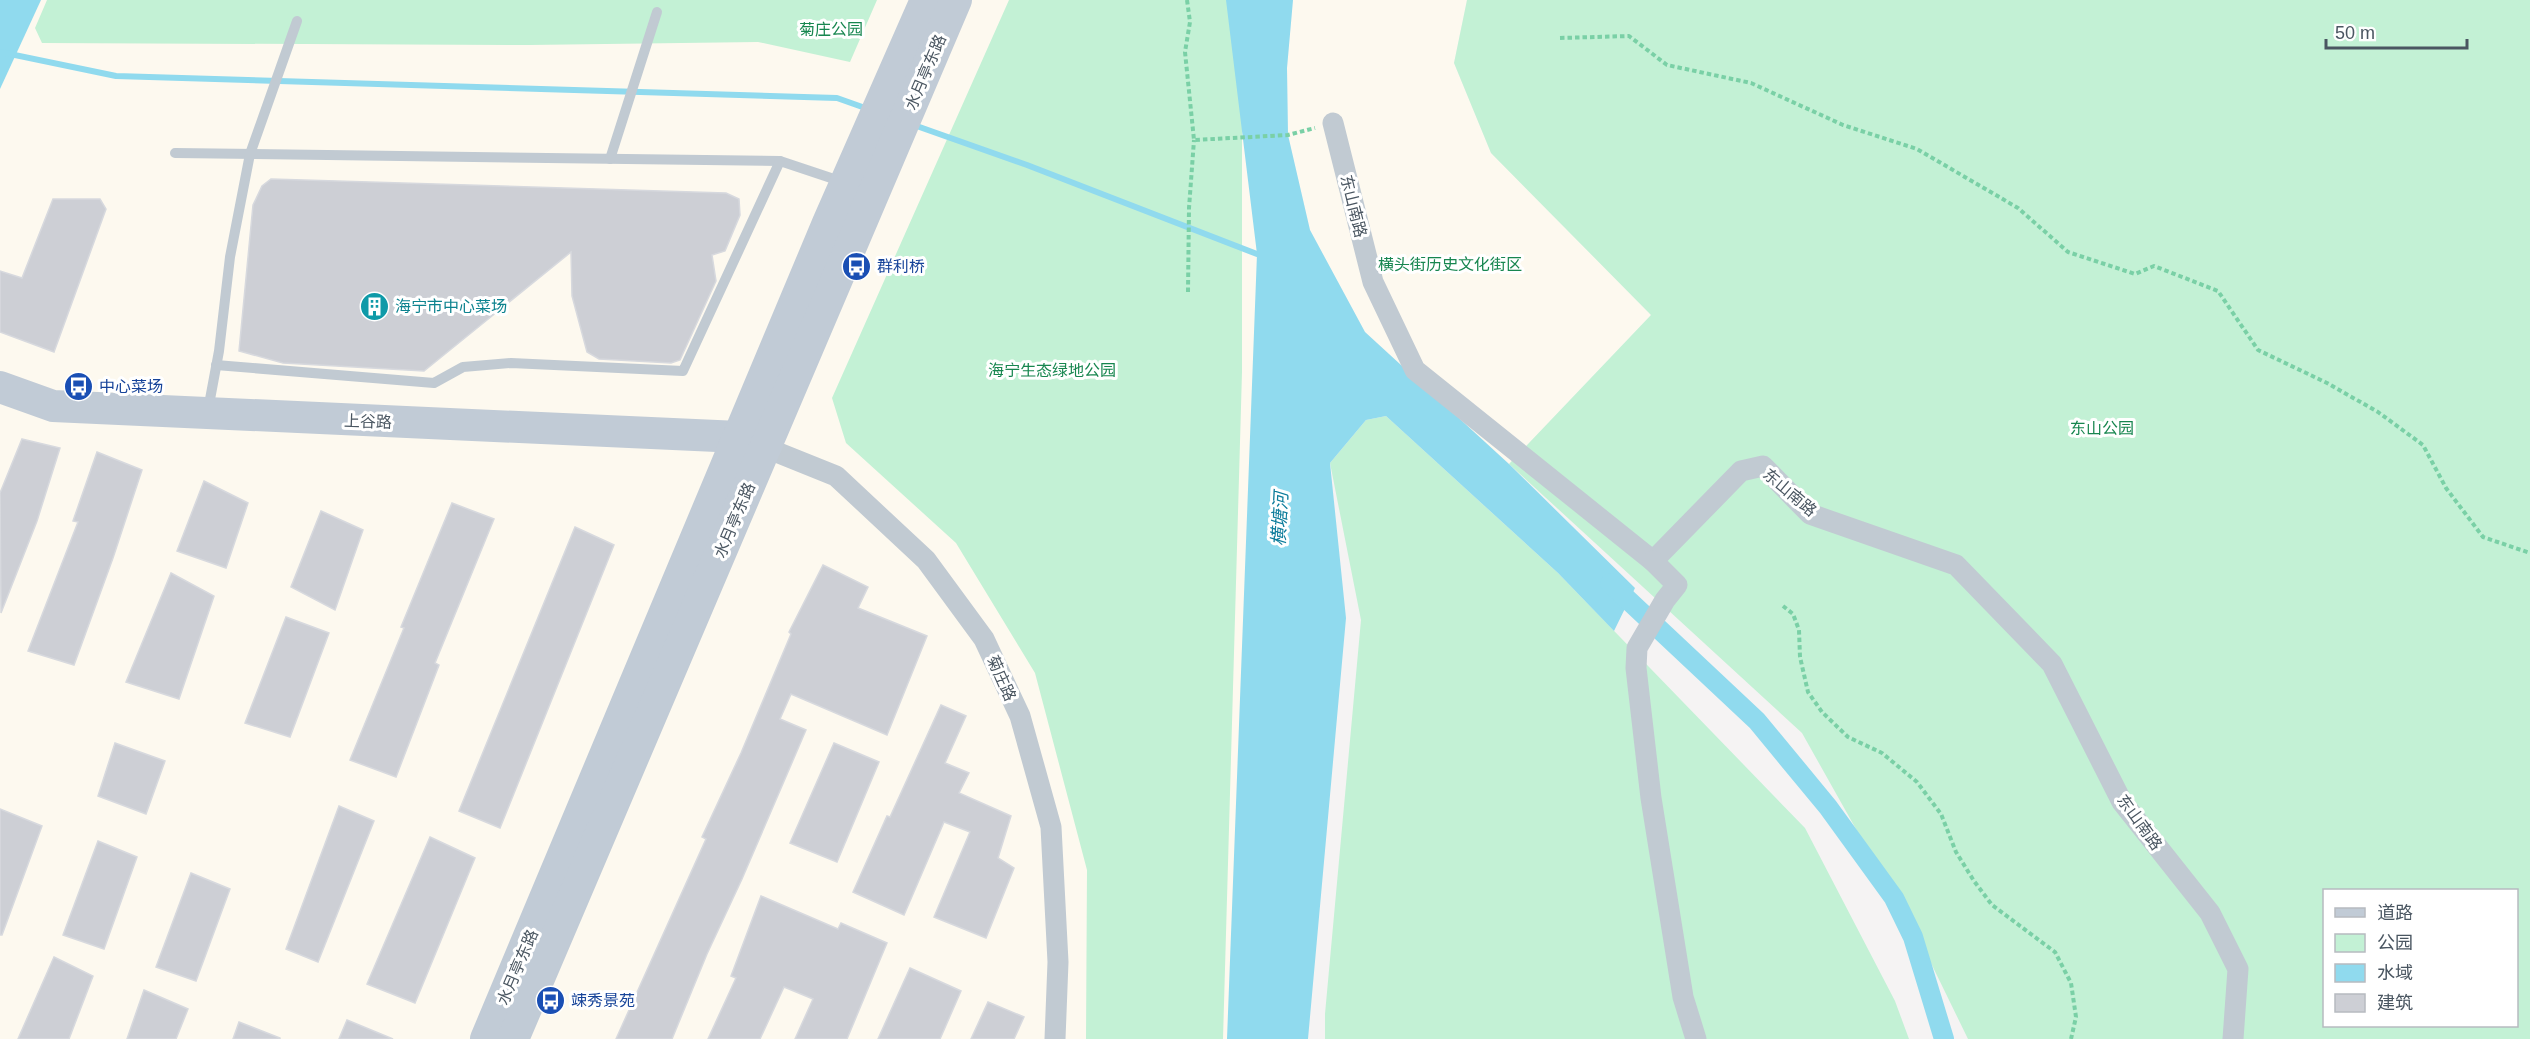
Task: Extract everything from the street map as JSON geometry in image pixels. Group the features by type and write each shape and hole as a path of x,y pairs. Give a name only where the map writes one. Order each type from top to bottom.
{"main road":[{"name":"水月亭东路","path":"486,1039 752,442 878,149 908,75 926,0"},
{"name":"水月亭东路","path":"908,75 956,0"},
{"name":"水月亭东路","path":"513,1039 752,442 846,183 878,149"},
{"name":"上谷路","path":"0,387 53,406 752,442"}],"street":[{"name":"东山南路","path":"1333,123 1373,282 1415,370 1653,561 1741,471 1763,466 1810,514 1956,566 2052,664 2122,802 2210,913 2238,969 2233,1039"},
{"name":"菊庄路","path":"752,442 836,476 926,560 984,639 1020,716 1051,827 1058,962 1055,1039"},
{"path":"1653,561 1677,585 1665,600 1637,648 1636,668 1652,798 1683,997 1696,1039"}],"lane":[{"path":"610,159 657,12"},
{"path":"207,414 216,365 230,257 250,154 297,21"},
{"path":"175,153 780,161 846,183"},
{"path":"216,365 434,383 463,367 511,363 684,370 780,161"}],"path":[{"path":"1187,0 1190,22 1185,52 1194,140 1189,208 1188,292"},
{"path":"1560,38 1629,36 1667,65 1750,83 1843,125 1917,148 2018,208 2068,252 2135,274 2154,266 2218,291 2258,350 2327,383 2378,412 2423,445 2445,488 2483,537 2530,553"},
{"path":"1194,140 1288,135 1333,123"},
{"path":"1783,606 1793,614 1799,630 1800,657 1808,692 1822,712 1848,737 1882,753 1917,782 1941,814 1956,852 1992,905 2055,952 2071,983 2076,1017 2071,1039"}],"shaded area":[{"path":"0,0 1252,0 1257,254 1248,1039 0,1039"},
{"name":"横头街历史文化街区","path":"1293,0 1467,0 1454,63 1491,153 1651,315 1509,464 1365,332 1310,230 1288,135 1287,68"}],"green space":[{"name":"菊庄公园","path":"47,0 877,0 850,62 758,42 529,45 42,43 35,28"},
{"name":"海宁生态绿地公园","path":"1009,0 1242,0 1242,372 1223,1039 1086,1039 1087,870 1035,673 956,543 846,443 832,398"},
{"name":"东山公园","path":"1467,0 2530,0 2530,1039 1968,1039 1929,959 1802,733 1509,464 1651,315 1491,153 1454,63"},
{"path":"1386,416 1558,573 1805,828 1895,1001 1909,1039 1325,1039 1325,1014 1361,620 1330,463 1366,420"}],"water":[{"path":"0,0 41,0 0,89"},
{"name":"横塘河","path":"1226,0 1293,0 1287,68 1288,135 1310,230 1365,332 1509,464 1635,588 1614,631 1558,573 1386,416 1366,420 1330,463 1346,618 1308,1039 1227,1039 1257,254"}],"building":[{"name":"海宁市中心菜场","path":"271,179 726,193 739,199 740,215 725,251 712,255 716,281 680,360 671,363 599,359 587,352 572,296 571,252 424,371 283,363 239,351 253,205 262,186"},
{"path":"53,199 100,199 106,209 54,352 0,332 0,271 22,278"},
{"path":"22,439 60,448 37,521 1,613 0,493"},
{"path":"97,452 142,470 74,665 28,651 78,522 73,521"},
{"path":"204,481 248,503 226,568 177,551"},
{"path":"452,503 494,519 435,663 439,665 396,777 350,760"},
{"path":"321,511 363,530 335,610 291,587"},
{"path":"575,527 614,545 500,828 459,811"},
{"path":"823,565 868,587 858,608 927,636 887,735 791,694 780,719 806,730 672,1039 616,1039 706,839 702,837 741,753 791,634 789,632"},
{"path":"171,573 214,596 179,699 126,682"},
{"path":"286,617 329,633 290,737 245,723"},
{"path":"941,705 966,716 945,763 969,773 959,793 1011,816 998,858 1014,868 986,938 934,917 970,832 944,822 904,915 853,892"},
{"path":"115,743 165,761 146,814 98,796"},
{"path":"834,743 879,762 837,862 790,843"},
{"path":"339,806 374,821 318,962 286,949"},
{"path":"0,809 42,826 2,935 0,935"},
{"path":"430,837 475,858 415,1003 367,984"},
{"path":"98,841 137,857 104,949 63,935"},
{"path":"191,873 230,889 196,981 156,967"},
{"path":"761,896 838,929 841,923 887,943 847,1039 795,1039 813,999 784,987 760,1039 708,1039 736,978 731,976"},
{"path":"54,957 93,976 69,1039 18,1039"},
{"path":"910,968 961,991 940,1039 878,1039"},
{"path":"144,990 188,1009 176,1039 127,1039"},
{"path":"988,1002 1024,1017 1014,1039 971,1039"},
{"path":"347,1020 393,1039 339,1039"},
{"path":"239,1022 280,1038 280,1039 233,1039"}],"waterway":[{"path":"0,52 116,76 837,98 868,109"},
{"path":"911,124 1027,165 1257,254"},
{"path":"1610,583 1757,721 1828,807 1894,898 1913,937 1944,1039"}],"place":[{"name":"群利桥","path":"856,266"},
{"name":"海宁市中心菜场","path":"374,306"},
{"name":"中心菜场","path":"78,386"},
{"name":"竦秀景苑","path":"550,1000"}]}
